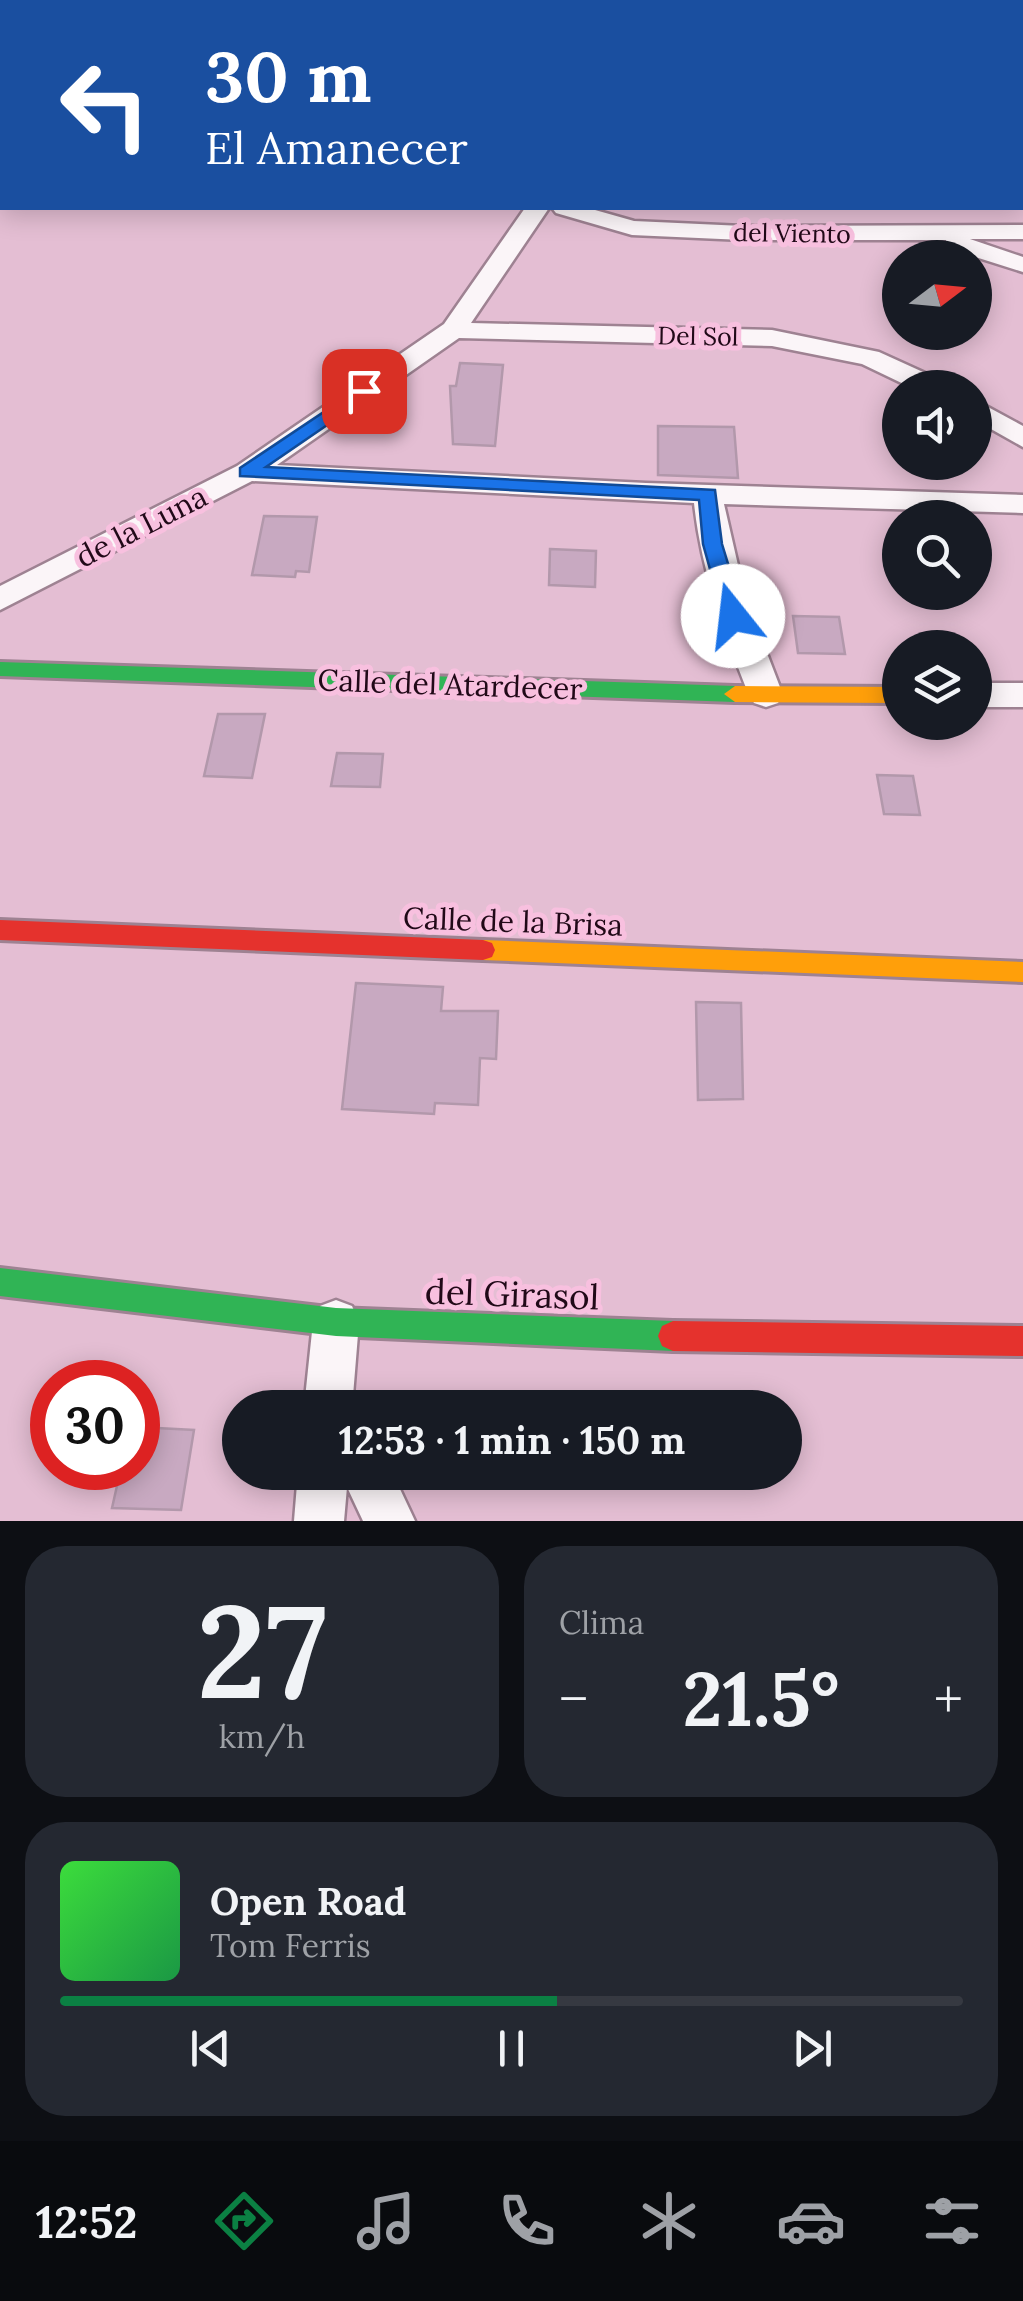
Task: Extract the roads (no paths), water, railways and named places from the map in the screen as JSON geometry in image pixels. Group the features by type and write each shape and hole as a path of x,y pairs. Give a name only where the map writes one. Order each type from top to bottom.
{"street":[{"name":"de la Luna","path":"0,599 247,472 453,330 536,210"},
{"name":"del Viento","path":"571,210 632,228 931,235 1023,232"},
{"path":"931,235 1023,264"},
{"name":"Del Sol","path":"453,330 772,338 870,358 896,370"},
{"path":"992,419 1023,438"},
{"path":"247,472 1023,504"},
{"path":"708,494 718,562 733,616 766,694"},
{"name":"Calle del Atardecer","path":"0,669 766,694 882,694"},
{"path":"992,694 1023,694"},
{"name":"Calle de la Brisa","path":"0,930 1023,972"},
{"name":"del Girasol","path":"0,1282 336,1322 774,1340 1023,1340"},
{"path":"331,1390 336,1322"},
{"path":"319,1521 322,1490"},
{"path":"374,1490 390,1521"}]}
